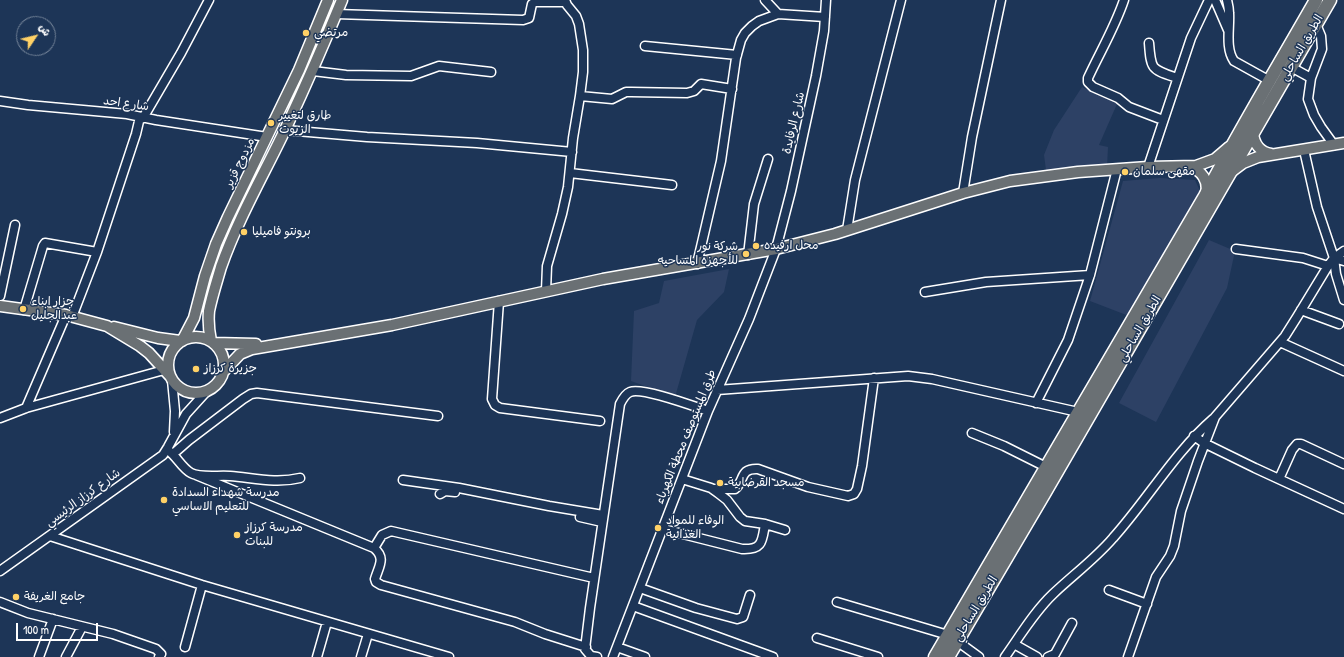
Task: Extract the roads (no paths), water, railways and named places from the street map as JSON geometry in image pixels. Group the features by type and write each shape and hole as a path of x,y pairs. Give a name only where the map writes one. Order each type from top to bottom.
{"highway":[{"name":"الطريق الساحلي","path":"948,657 953,638 1046,467 1205,196 1234,141 1316,0"},
{"name":"الطريق الساحلي","path":"935,657 953,638 1044,494 1330,0"}],"main road":[{"name":"مزدوج قزير","path":"181,341 194,318 205,276 216,244 299,70 328,0"},
{"path":"224,371 223,358 220,350 212,342 208,322 213,294 227,250 313,71 342,0"},
{"path":"281,109 292,114"},
{"path":"1253,133 1253,138 1257,146 1264,152 1273,154"},
{"path":"107,326 144,349 179,388 190,393 200,393 206,392 216,386 224,371 236,357 252,349 392,325 609,278 697,264 776,249 847,230 993,184 1029,177 1148,167 1189,167 1202,165 1215,160 1226,151 1234,141"},
{"path":"1230,172 1250,160 1273,154 1339,144"},
{"path":"1189,167 1197,170 1203,176 1206,183 1205,196"},
{"path":"0,306 69,316 158,338 181,341 193,337 199,337 212,342 240,345 280,344"},
{"path":"168,375 169,357 181,341"}],"street":[{"path":"26,408 97,252 142,118 181,53 209,0"},
{"path":"766,0 778,14"},
{"name":"شارع الرفايدة","path":"776,249 791,191 822,48 826,0"},
{"path":"847,230 855,180 901,0"},
{"path":"963,193 974,130 1001,0"},
{"path":"1124,0 1117,18 1096,60 1088,82 1093,87 1118,98 1129,107 1163,120"},
{"path":"1148,167 1191,38 1209,0"},
{"path":"1215,0 1230,34"},
{"path":"1227,0 1229,12 1230,54 1234,61 1270,81"},
{"path":"336,14 524,20 529,18 532,4 535,2 565,1 576,16 582,34 583,50 580,96 570,173 562,214 547,266 546,291"},
{"path":"697,264 722,161 737,55 745,32 759,21 778,14 825,17"},
{"path":"1316,24 1322,36 1322,49 1311,78 1308,99 1317,121 1339,144"},
{"path":"1149,43 1151,63 1154,68 1158,72 1177,78"},
{"path":"646,46 737,55"},
{"path":"313,71 346,75 411,76 439,66 491,72"},
{"path":"1291,67 1311,78"},
{"path":"580,96 612,99 626,92 690,93 701,84 732,89"},
{"name":"شارع احد","path":"0,101 28,106 127,114 142,118 267,137"},
{"path":"285,130 367,137 477,143 572,152"},
{"path":"1304,150 1317,207 1334,258 1336,274 1344,300"},
{"path":"748,254 754,204 768,159"},
{"path":"1036,403 1068,340 1090,275 1117,170"},
{"path":"570,173 672,185"},
{"path":"0,296 15,226"},
{"path":"24,310 45,243 97,252"},
{"name":"طرق المستوصف محطة الكهرباء","path":"613,657 716,390 749,319 776,249"},
{"path":"1236,249 1303,258 1328,266"},
{"path":"1005,657 1036,614 1052,595 1087,566 1112,539 1194,436 1215,417 1280,342 1328,266 1334,258 1344,251"},
{"path":"1334,258 1344,261"},
{"path":"925,292 986,282 1090,275"},
{"path":"499,301 492,399 495,405 500,408 600,421"},
{"path":"1301,310 1339,324"},
{"path":"1280,342 1344,371"},
{"path":"0,418 26,408 168,375"},
{"name":"شارع كرزاز الرئيسي","path":"0,571 170,452 176,422 168,375"},
{"path":"716,390 898,376 919,376 1078,412"},
{"path":"682,479 713,489 735,489 739,486 747,470 758,468 808,487 848,496 854,494 857,489 862,466 874,378"},
{"path":"597,657 591,656 587,653 586,647 594,578 620,404 629,392 635,391 662,397 708,411"},
{"name":"شارع كرزاز الرئيسي","path":"173,438 186,414 206,392"},
{"path":"438,416 257,393 251,394 243,399 189,440 170,452 189,472 374,548 378,551 382,558 375,579 376,582 381,585 515,622 545,634 586,647"},
{"path":"1128,657 1156,577 1170,556 1174,546 1181,511 1204,443 1215,417"},
{"path":"972,433 1004,446 1046,467"},
{"path":"1194,436 1204,443 1344,509"},
{"path":"1279,479 1292,450 1297,444 1301,444 1344,464"},
{"path":"196,475 230,476 270,481 300,478"},
{"path":"403,480 459,488 603,518"},
{"path":"713,489 727,500 745,521 765,524 785,530"},
{"path":"440,494 449,491 464,493 603,518"},
{"path":"663,529 742,549 751,549 757,548 761,543 765,524"},
{"path":"374,548 382,535 391,531 594,578"},
{"path":"50,536 202,586 449,657"},
{"path":"184,647 202,586"},
{"path":"640,588 696,608 737,619 743,617 750,595"},
{"path":"1109,590 1147,604"},
{"path":"0,602 28,613 113,634 156,649 161,654 159,657"},
{"path":"837,602 953,638 979,657"},
{"path":"633,606 773,657"},
{"path":"39,657 53,619"},
{"path":"317,657 327,622"},
{"path":"1048,657 1055,654 1072,623"},
{"path":"66,657 82,627"},
{"path":"361,657 368,634"},
{"path":"817,638 878,657"},
{"path":"1014,644 1037,657"},
{"path":"617,647 645,657"}],"place":[{"name":"مرتضي","path":"306,33"},
{"name":"طارق لتغيير الزيوت","path":"271,123"},
{"name":"مقهى سلمان","path":"1125,172"},
{"name":"برونتو فاميليا","path":"244,232"},
{"name":"محل ارفيده","path":"756,246"},
{"name":"شركة نور للأجهزه المساحيه","path":"746,254"},
{"name":"جزار ابناء عبدالجليل","path":"23,309"},
{"name":"جزيرة كرزاز","path":"196,369"},
{"name":"مسجد القرضابية","path":"720,483"},
{"name":"مدرسة شهداء السدادة للتعليم الاساسي","path":"164,500"},
{"name":"الوفاء للمواد الغذائية","path":"658,528"},
{"name":"مدرسة كرزاز للبنات","path":"237,535"},
{"name":"جامع الغريفة","path":"16,597"}]}
